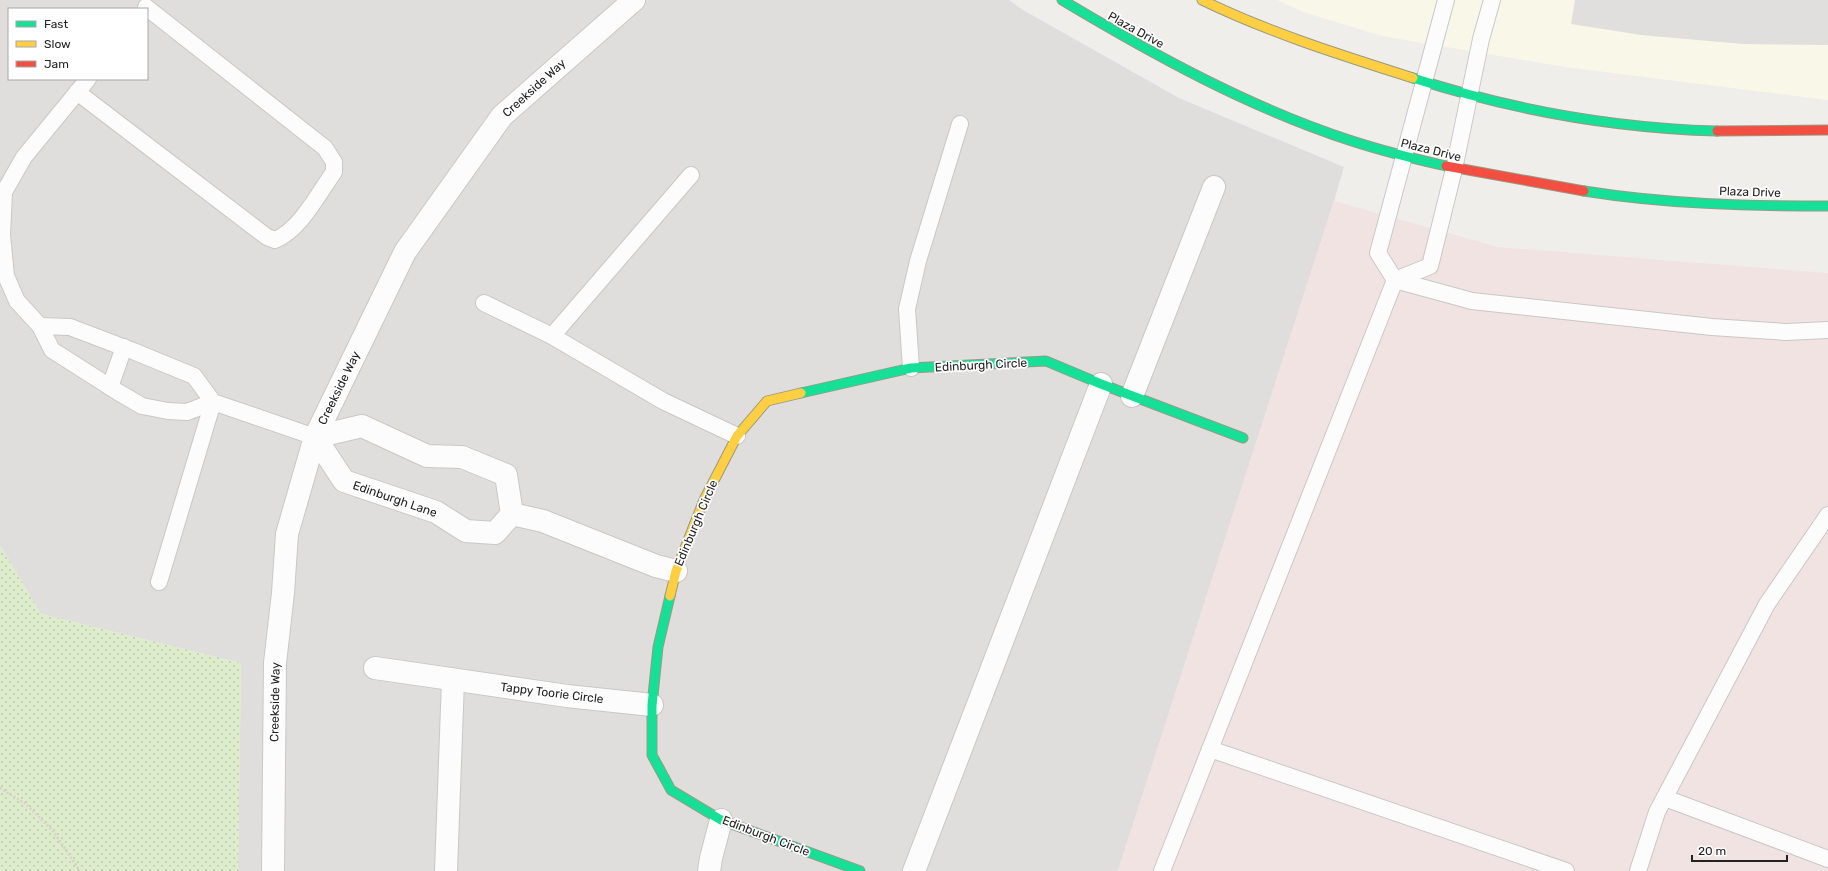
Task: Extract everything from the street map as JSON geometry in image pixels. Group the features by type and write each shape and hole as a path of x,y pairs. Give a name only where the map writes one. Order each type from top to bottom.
{"street":[{"name":"Creekside Way","path":"273,871 275,663 283,593 287,534 315,437 405,252 502,116 634,0"},
{"name":"Plaza Drive","path":"1062,0 1114,32 1176,66 1294,120 1362,145 1454,169 1634,198 1700,203 1828,206"},
{"path":"1202,0 1262,27 1319,50 1510,106 1590,120 1657,128 1711,130 1828,130"},
{"path":"1132,396 1214,187"},
{"name":"Edinburgh Circle","path":"860,871 722,820 672,790 652,755 652,705 658,647 676,571 704,500 737,436 767,401 911,368 1046,361 1100,384 1243,438"},
{"path":"914,871 1100,384"},
{"path":"315,437 362,426 427,456 462,457 506,475 512,514 542,521 656,566 676,571"},
{"name":"Edinburgh Lane","path":"315,437 344,481 436,512 466,531 495,533 512,514"},
{"name":"Tappy Toorie Circle","path":"375,668 566,696 652,705"},
{"path":"446,871 453,680"},
{"path":"708,871 710,858 722,820"}],"lane":[{"path":"1446,0 1378,253 1395,280 1472,301 1495,304 1712,327 1786,332 1828,330"},
{"path":"1162,871 1395,280 1430,266 1454,169 1469,95 1492,0"},
{"path":"77,92 267,237 275,240 285,236 295,227 334,172 334,162 325,148 147,5"},
{"path":"87,80 24,157 2,192 2,235 6,276 17,301 40,326 52,350 110,387 142,406 168,411 187,412 213,402"},
{"path":"911,368 907,309 918,261 960,124"},
{"path":"552,336 691,175"},
{"path":"484,303 552,336 662,401 737,436"},
{"path":"40,326 70,328 194,376 213,402 315,437"},
{"path":"110,387 124,348"},
{"path":"159,582 213,402"},
{"path":"1638,871 1657,812 1767,604 1828,515"},
{"path":"1210,749 1566,871"},
{"path":"1665,798 1828,859"}],"path":[{"path":"0,788 26,804 53,831 80,871"}],"shaded area":[{"path":"0,0 1009,0 1023,10 1179,98 1344,167 1118,871 238,871 241,663 41,614 0,545"},
{"path":"1277,0 1828,0 1828,100 1565,67 1382,36 1303,12"},
{"path":"1575,0 1828,0 1828,45 1743,44 1641,35 1571,24"},
{"path":"1334,201 1498,247 1828,273 1828,871 1118,871"}],"green space":[{"path":"0,545 41,614 241,663 238,871 0,871"}],"traffic: fast":[{"path":"1062,0 1132,41 1203,79 1277,113 1352,141 1399,155 1446,166"},
{"path":"1413,78 1488,99 1563,115 1640,126 1717,131"},
{"path":"1584,191 1645,199 1706,203 1828,206"},
{"path":"801,393 911,368 1046,361 1101,384 1243,438"},
{"path":"670,596 658,647 652,705 652,755 671,790 721,820 860,871"}],"traffic: slow":[{"path":"1202,0 1280,33 1413,78"},
{"path":"670,596 676,571 704,500 737,436 767,401 801,393"}],"traffic: jam":[{"path":"1717,131 1828,130"},
{"path":"1446,166 1584,191"}]}
